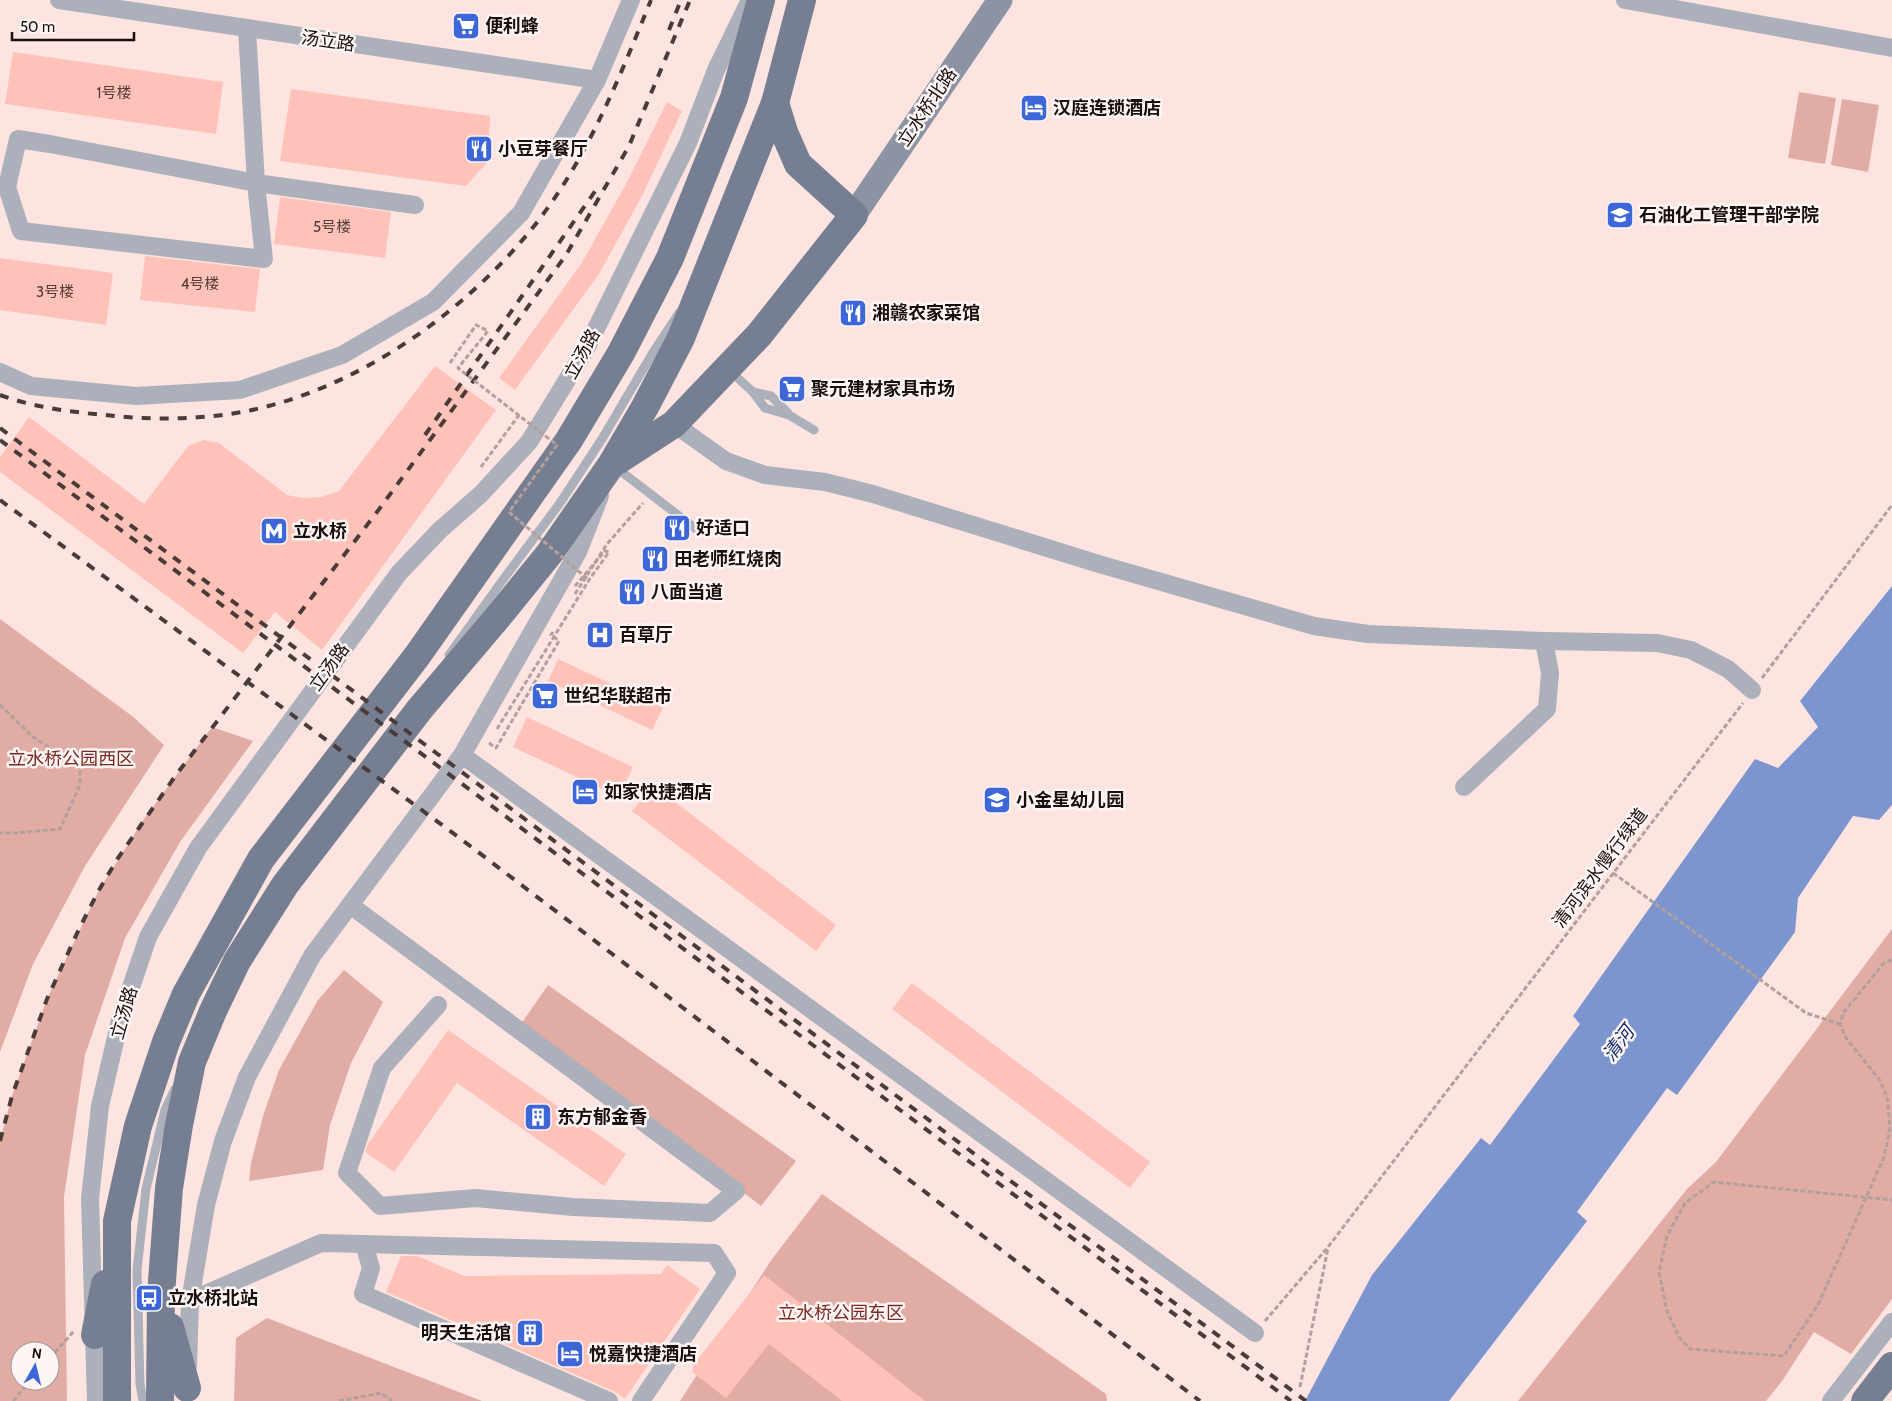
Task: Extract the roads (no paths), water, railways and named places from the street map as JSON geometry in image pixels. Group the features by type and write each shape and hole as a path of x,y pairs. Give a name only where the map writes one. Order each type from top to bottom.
{"main road":[{"name":"立汤路","path":"121,1397 117,1367 117,1221 138,1126 166,1042 186,994 261,859 417,656 569,440 621,353 670,258 734,98 761,0"},
{"path":"160,1401 161,1294 169,1188 192,1062 213,1011 237,961 285,885 419,710 498,618 543,561 612,465 681,338 775,103 802,0"},
{"path":"612,465 674,424 759,335 854,215 798,164 784,132 775,103"},
{"path":"95,1334 117,1221"},
{"path":"161,1294 187,1395"},
{"path":"1865,1401 1892,1366"}],"street":[{"name":"汤立路","path":"59,0 597,80"},
{"path":"0,372 31,386 136,396 240,390 342,355 433,302 522,213 597,80 631,0"},
{"name":"立汤路","path":"96,1401 90,1199 100,1106 120,1020 148,937 198,848 399,573 440,530 482,494 529,442 586,349 688,143 716,70 750,0"},
{"name":"立水桥北路","path":"854,215 1000,0"},
{"path":"1625,0 1892,48"},
{"path":"247,29 256,183 264,259 21,231 7,187 18,139 256,183 415,205"},
{"path":"674,424 726,461 765,475 825,482 873,494 1099,564 1314,626 1368,634 1544,641 1657,643 1691,650 1728,669 1752,690"},
{"path":"187,1395 190,1301 206,1205 223,1140 247,1077 312,956 462,755 578,552 612,465"},
{"path":"1464,787 1547,709 1550,674 1544,641"},
{"path":"462,755 1255,1333"},
{"path":"350,905 736,1191 710,1213 573,1207 475,1198 380,1206 347,1173 382,1068 438,1005"},
{"path":"190,1301 322,1243 714,1252 727,1273 641,1401"},
{"path":"364,1244 371,1268 363,1294 609,1401"},
{"path":"1831,1401 1892,1322"}],"lane":[{"path":"419,710 445,664 502,581 560,503 602,439 652,354 707,271"},
{"path":"727,369 753,392 765,408 789,415 814,430"},
{"path":"612,465 700,532"},
{"path":"142,1401 137,1270 146,1189 165,1110 177,1085 192,1062"}],"water":[{"name":"清河","path":"1892,586 1892,805 1879,820 1853,816 1798,898 1795,932 1677,1095 1667,1088 1577,1212 1587,1221 1449,1401 1305,1401 1372,1275 1481,1138 1490,1145 1580,1024 1573,1016 1755,759 1778,768 1818,727 1800,701"}],"railway":[{"path":"0,395 25,403 52,408 122,417 208,417 242,412 285,401 326,386 367,366 406,342 444,315 478,286 510,254 538,221 556,196 588,142 615,86 651,0"},
{"path":"669,30 681,0"},
{"path":"0,1141 12,1096 47,999 79,929 118,858 176,775 377,512 566,255 629,146 690,0"},
{"path":"425,435 598,187"},
{"path":"0,428 1306,1401"},
{"path":"0,440 1291,1401"},
{"path":"0,500 457,836 1200,1401"}],"place":[{"name":"便利蜂","path":"466,26"},
{"name":"汉庭连锁酒店","path":"1034,108"},
{"name":"小豆芽餐厅","path":"479,149"},
{"name":"石油化工管理干部学院","path":"1620,215"},
{"name":"湘赣农家菜馆","path":"853,313"},
{"name":"聚元建材家具市场","path":"792,389"},
{"name":"好适口","path":"677,528"},
{"name":"立水桥","path":"274,531"},
{"name":"田老师红烧肉","path":"655,559"},
{"name":"八面当道","path":"632,592"},
{"name":"百草厅","path":"600,635"},
{"name":"世纪华联超市","path":"545,696"},
{"name":"如家快捷酒店","path":"585,792"},
{"name":"小金星幼儿园","path":"997,800"},
{"name":"东方郁金香","path":"538,1117"},
{"name":"立水桥北站","path":"149,1298"},
{"name":"明天生活馆","path":"530,1333"},
{"name":"悦嘉快捷酒店","path":"570,1354"}],"park label":[{"name":"立水桥公园西区","path":"71,759"},
{"name":"立水桥公园东区","path":"841,1313"}]}
